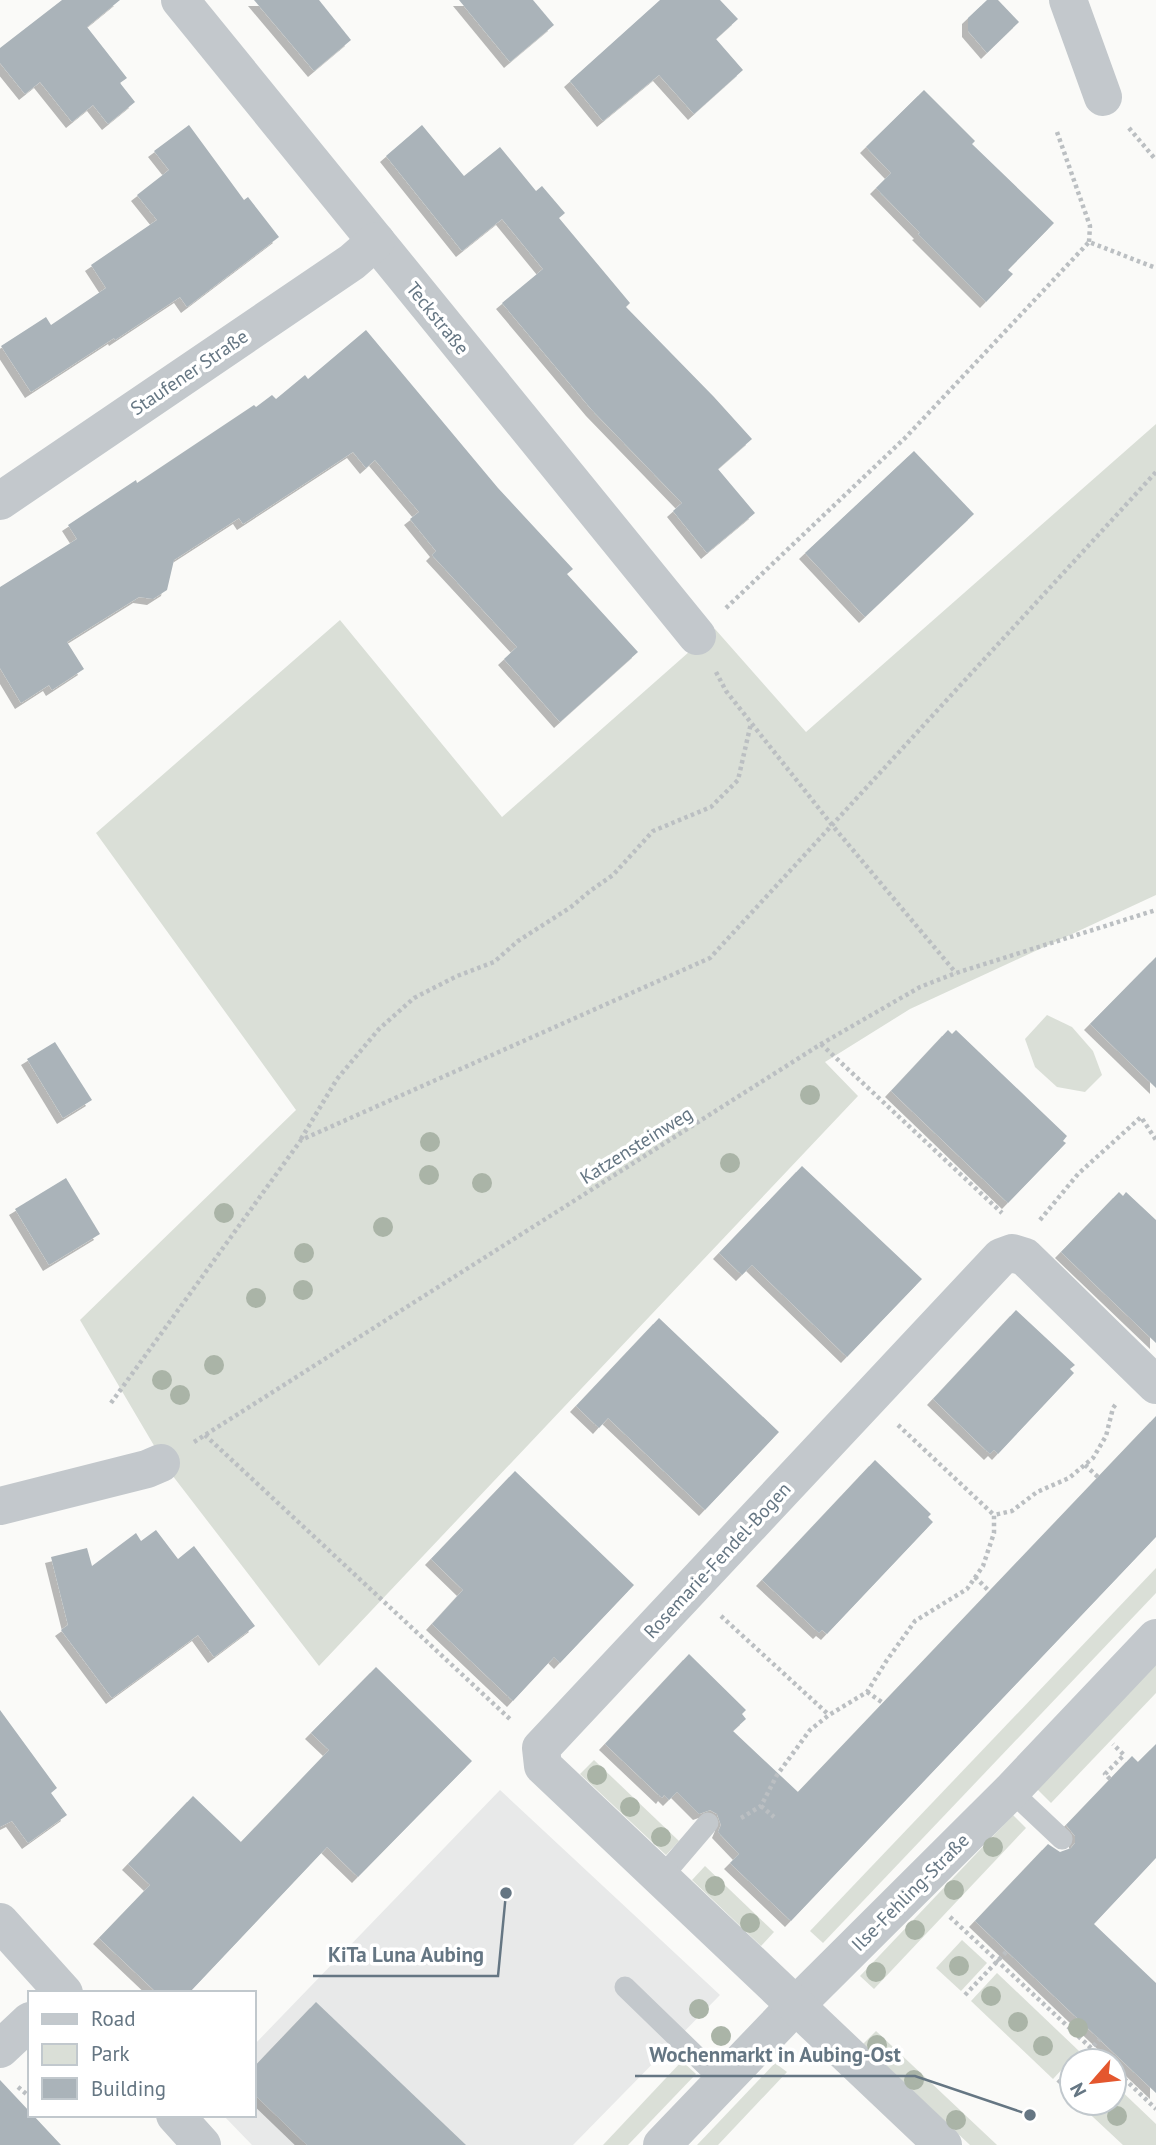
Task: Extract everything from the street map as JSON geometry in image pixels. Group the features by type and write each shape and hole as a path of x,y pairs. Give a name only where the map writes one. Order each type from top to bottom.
{"street":[{"name":"Teckstraße","path":"180,0 696,636"},
{"path":"1068,0 1103,97"},
{"name":"Staufener Straße","path":"0,501 352,262 376,241"},
{"path":"1012,1253 1025,1257 1150,1379"},
{"name":"Rosemarie-Fendel-Bogen","path":"541,1748 1001,1257 1012,1253"},
{"path":"0,1506 147,1469 160,1463"},
{"name":"Ilse-Fehling-Straße","path":"662,2145 795,2006 1011,1791 1156,1638"},
{"path":"541,1748 543,1766 943,2145"},
{"path":"0,1922 61,1991"},
{"path":"0,2049 28,2023"},
{"path":"177,2117 202,2145"}],"lane":[{"path":"1011,1791 1062,1839"},
{"path":"661,1878 708,1823"},
{"path":"625,1987 723,2082"}],"path":[{"path":"956,973 832,825 726,691 696,636 906,437 1089,242 1090,226 1057,132"},
{"path":"1089,242 1156,268"},
{"path":"300,1140 710,958 1156,472"},
{"path":"111,1402 300,1140 337,1079 379,1029 414,998 457,976 494,962 518,941 571,907 613,875 653,831 712,807 738,780 751,723"},
{"name":"Katzensteinweg","path":"160,1463 821,1044 920,987 956,973 1156,910"},
{"path":"821,1044 1020,1230 1012,1253"},
{"path":"1012,1253 1078,1174 1141,1117 1156,1139"},
{"path":"995,1515 1012,1511 1037,1492 1069,1478 1093,1458 1106,1436 1113,1408 1150,1379"},
{"path":"868,1397 995,1515"},
{"path":"205,1435 541,1748"},
{"path":"1085,1465 1098,1477"},
{"path":"738,1820 761,1806 791,1753 810,1730 867,1692 915,1621 967,1589 984,1566 994,1533 995,1515"},
{"path":"975,1577 989,1591"},
{"path":"691,1588 829,1715"},
{"path":"867,1692 883,1703"},
{"path":"1110,1779 1105,1774 1124,1755 1113,1744"},
{"path":"761,1806 774,1817"},
{"path":"950,1917 1090,2047"},
{"path":"965,1995 1007,1951"},
{"path":"1092,2047 1100,2039"},
{"path":"1128,2082 1156,2109"}],"shaded area":[{"path":"500,1790 720,1995 573,2145 252,2145 225,2117 256,2117 256,2043"}],"green space":[{"path":"1156,424 1156,895 910,1009 825,1062 858,1096 319,1666 169,1471 80,1320 296,1110 96,833 340,620 502,817 715,629 806,732"},
{"path":"1047,1015 1072,1027 1093,1051 1102,1075 1085,1092 1057,1087 1035,1067 1025,1039"},
{"path":"1156,1568 1156,1593 823,1943 810,1931"},
{"path":"1156,1664 1156,1693 1051,1803 1037,1789"},
{"path":"594,1760 679,1841 666,1855 580,1774"},
{"path":"1013,1815 1026,1828 874,1989 860,1976"},
{"path":"705,1866 774,1932 761,1946 692,1880"},
{"path":"962,1940 987,1963 961,1991 936,1968"},
{"path":"997,1973 1075,2047 1058,2047 1058,2074 1053,2079 971,2001"},
{"path":"876,2031 997,2145 970,2145 863,2044"},
{"path":"682,2061 696,2074 628,2145 603,2145"},
{"path":"775,2063 787,2072 718,2145 697,2145"},
{"path":"1128,2097 1156,2124 1156,2145 1123,2145 1093,2117 1128,2117"}],"building":[{"path":"62,0 120,0 87,27 127,78 120,83 135,102 108,124 93,105 72,122 40,82 25,94 0,63 0,48"},
{"path":"254,0 319,0 351,40 314,71"},
{"path":"459,0 533,0 554,25 510,62"},
{"path":"660,0 720,0 738,19 716,39 743,70 694,114 659,75 603,121 570,81"},
{"path":"987,0 998,0 1019,22 987,53 968,31 968,18"},
{"path":"924,90 975,141 972,144 1054,223 1008,270 1013,274 986,302 876,188 891,173 866,147"},
{"path":"189,125 244,200 248,197 279,237 187,307 180,297 31,392 1,346 46,317 51,325 106,288 91,265 157,220 137,195 169,170 154,151"},
{"path":"422,125 464,176 500,147 536,191 542,186 565,213 559,218 630,303 626,307 752,439 718,469 755,513 707,553 673,511 682,503 592,410 502,303 543,269 502,219 462,251 386,156"},
{"path":"366,330 498,488 573,569 567,574 638,652 560,722 504,659 517,647 432,555 436,551 410,519 419,512 375,460 366,468 353,452 243,524 239,518 174,560 167,590 153,599 139,597 67,642 84,669 52,690 49,685 21,703 0,668 0,587 77,539 68,525 136,480 137,483 254,405 256,407 272,395 276,399 305,375 308,379"},
{"path":"914,451 974,514 865,617 805,553"},
{"path":"1156,957 1156,1088 1090,1024"},
{"path":"948,1030 952,1034 956,1030 1067,1136 1063,1141 1066,1143 1008,1203 891,1091"},
{"path":"55,1042 92,1100 63,1118 27,1059"},
{"path":"802,1166 922,1279 847,1357 752,1265 742,1275 719,1253"},
{"path":"66,1178 100,1234 49,1265 15,1209"},
{"path":"1119,1192 1123,1196 1126,1192 1156,1220 1156,1343 1061,1252"},
{"path":"1016,1310 1075,1365 1070,1369 1074,1373 998,1454 994,1450 990,1454 933,1399"},
{"path":"659,1318 779,1432 705,1510 608,1418 599,1428 576,1406"},
{"path":"1156,1416 1156,1537 791,1921 730,1863 739,1854 718,1832 721,1825 717,1814 710,1810 699,1814 677,1792 669,1800 664,1795 662,1798 605,1744 689,1654 746,1710 742,1714 746,1719 733,1731 798,1792"},
{"path":"875,1460 931,1514 928,1517 933,1522 827,1634 822,1630 819,1633 762,1580"},
{"path":"515,1471 634,1585 560,1663 554,1657 513,1701 432,1624 463,1590 431,1559"},
{"path":"156,1530 178,1559 194,1546 255,1626 214,1657 198,1635 112,1698 61,1630 68,1625 51,1557 87,1548 92,1566 136,1533 141,1541"},
{"path":"376,1667 472,1761 358,1877 327,1847 191,1991 155,1991 99,1938 150,1885 128,1864 193,1796 241,1842 329,1750 311,1733"},
{"path":"0,1710 57,1788 51,1793 67,1815 28,1843 12,1821 0,1827"},
{"path":"1156,1744 1156,1858 1094,1924 1156,1983 1156,2093 1128,2066 1128,2047 1108,2047 975,1921 1048,1844 1060,1852 1071,1848 1075,1843 1075,1836 1066,1825 1132,1756 1138,1762"},
{"path":"316,2002 466,2145 307,2145 256,2096 256,2065"},
{"path":"0,2080 28,2110 28,2117 35,2117 61,2145 0,2145"}],"place":[{"name":"KiTa Luna Aubing","path":"506,1893"},
{"name":"Wochenmarkt in Aubing-Ost","path":"1030,2115"}]}
